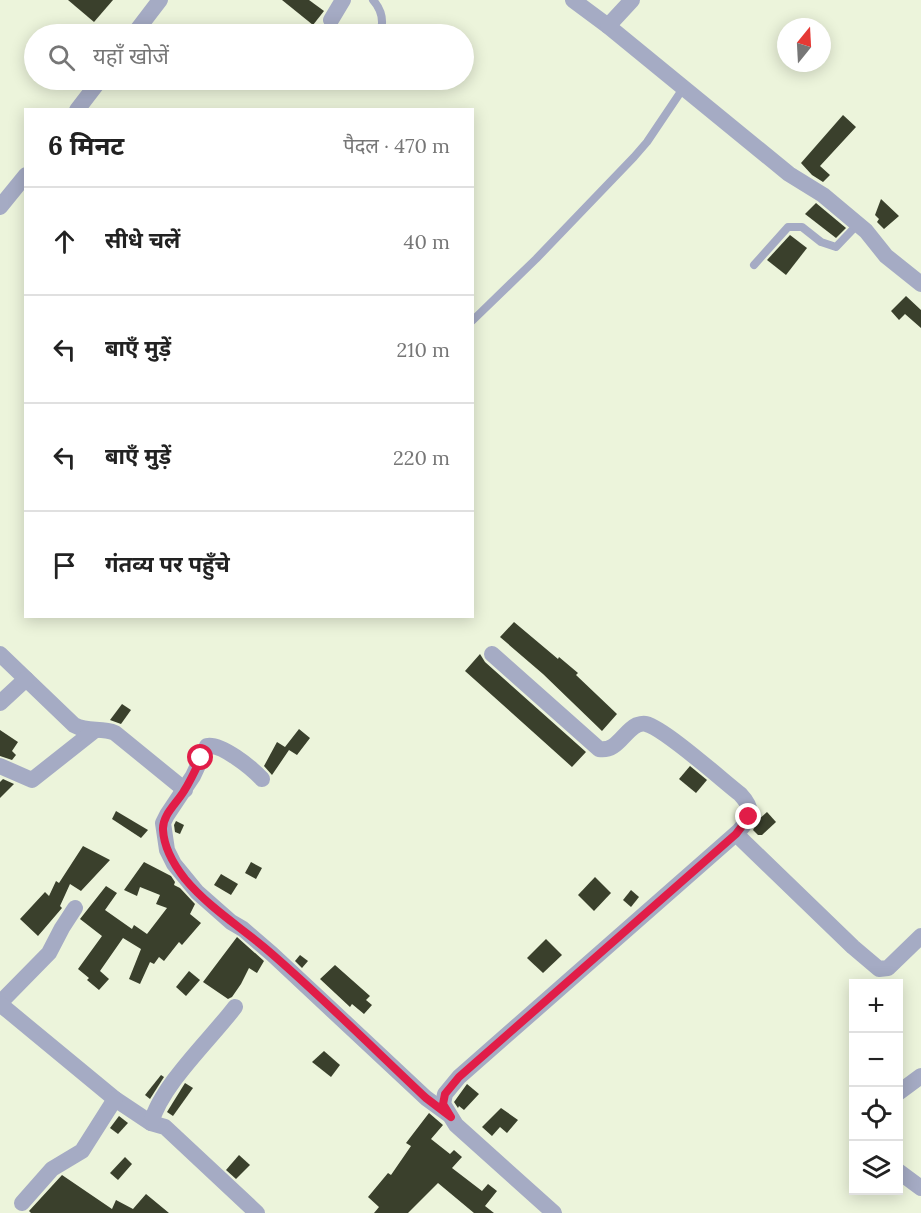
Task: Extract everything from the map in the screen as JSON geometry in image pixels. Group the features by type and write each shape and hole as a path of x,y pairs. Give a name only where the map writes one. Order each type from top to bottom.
{"street":[{"path":"142,24 160,0"},
{"path":"331,20 343,0"},
{"path":"573,0 684,87 789,174 823,195 866,231 886,256 921,284"},
{"path":"608,26 632,0"},
{"path":"79,108 92,90"},
{"path":"0,207 24,177"},
{"path":"0,654 74,726 94,731 105,729 115,733 185,789"},
{"path":"492,654 599,749 611,748 640,724 653,727 740,794 748,803 751,811 736,834 459,1077 445,1094 443,1104 456,1125 554,1213"},
{"path":"0,703 26,679"},
{"path":"0,766 32,780 94,731"},
{"path":"262,778 247,764 211,745 206,748 185,789 167,815 163,828 167,850 185,879 280,961 418,1090 451,1117"},
{"path":"736,834 853,947 879,969 888,968 921,936"},
{"path":"75,908 49,953 0,1004 115,1100 151,1123 165,1127 257,1213"},
{"path":"151,1123 155,1107 195,1053 235,1007"},
{"path":"903,1089 921,1076"},
{"path":"21,1203 52,1169 82,1151 115,1100"},
{"path":"903,1175 921,1188"}],"lane":[{"path":"373,0 380,7 383,24"},
{"path":"474,319 536,259 634,157 684,87"},
{"path":"754,265 788,228 801,227 817,239 836,247 857,225"}],"building":[{"path":"68,0 113,0 94,22"},
{"path":"282,0 309,0 324,11 312,24"},
{"path":"843,115 856,127 820,166 830,175 823,182 812,175 801,163"},
{"path":"881,199 899,216 884,229 877,222 879,219 875,215"},
{"path":"816,203 846,228 836,238 805,214"},
{"path":"790,235 807,248 786,275 767,260"},
{"path":"906,296 921,310 921,328 905,314 899,320 891,311"},
{"path":"514,622 578,673 576,675 617,714 602,731 543,674 500,637"},
{"path":"480,654 485,662 586,752 572,767 465,671"},
{"path":"122,704 131,710 121,724 110,720"},
{"path":"299,729 310,738 297,755 289,750 272,775 264,766 277,742 285,747"},
{"path":"0,730 18,742 12,751 16,755 12,760 0,756"},
{"path":"690,766 707,780 696,793 679,779"},
{"path":"3,779 14,784 0,798 0,782"},
{"path":"116,811 148,830 141,838 112,819"},
{"path":"767,812 776,822 762,835 758,835 753,830 759,819"},
{"path":"176,821 184,825 180,834 175,832"},
{"path":"83,846 110,860 81,891 70,884 60,906 62,908 38,936 20,919 45,892 49,896 56,881 59,883"},
{"path":"144,862 171,876 175,882 174,885 180,888 195,904 190,914 201,923 182,945 179,942 164,961 159,957 154,964 150,962 140,984 129,979 141,949 123,938 100,971 109,979 99,990 78,969 102,936 80,919 106,886 117,893 105,910 132,929 134,925 147,934 167,908 156,904 160,895 140,887 137,896 124,890"},
{"path":"251,862 262,868 256,879 245,873"},
{"path":"221,874 238,884 231,895 214,885"},
{"path":"595,877 611,893 594,911 578,895"},
{"path":"631,890 639,897 631,907 623,900"},
{"path":"237,937 264,961 257,973 249,968 241,984 228,999 203,982"},
{"path":"546,939 562,955 543,973 527,958"},
{"path":"300,955 308,961 302,968 295,961"},
{"path":"335,965 370,996 366,1000 372,1005 364,1014 352,1004 350,1007 320,979"},
{"path":"189,971 200,980 186,996 176,987"},
{"path":"324,1051 340,1065 331,1077 312,1062"},
{"path":"161,1075 164,1077 150,1099 145,1095"},
{"path":"185,1083 193,1088 173,1116 167,1112"},
{"path":"467,1084 479,1094 464,1110 459,1106 458,1108 454,1102"},
{"path":"501,1108 518,1120 507,1133 500,1127 492,1136 482,1127"},
{"path":"429,1113 443,1125 431,1139 450,1154 454,1150 462,1157 452,1168 482,1191 488,1184 497,1191 485,1206 494,1213 474,1213 438,1183 408,1213 374,1213 379,1207 368,1197 388,1173 391,1175 411,1146 406,1143"},
{"path":"119,1116 128,1123 118,1134 110,1128"},
{"path":"239,1155 250,1165 236,1179 226,1170"},
{"path":"125,1157 132,1164 118,1180 110,1173"},
{"path":"62,1175 112,1209 116,1200 133,1209 146,1194 169,1213 31,1213 29,1211"}],"route":[{"path":"201,758 193,776 163,823 167,850 174,864 197,892 272,954 426,1098 451,1117 443,1104 445,1094 459,1077 736,834 749,817"}]}
